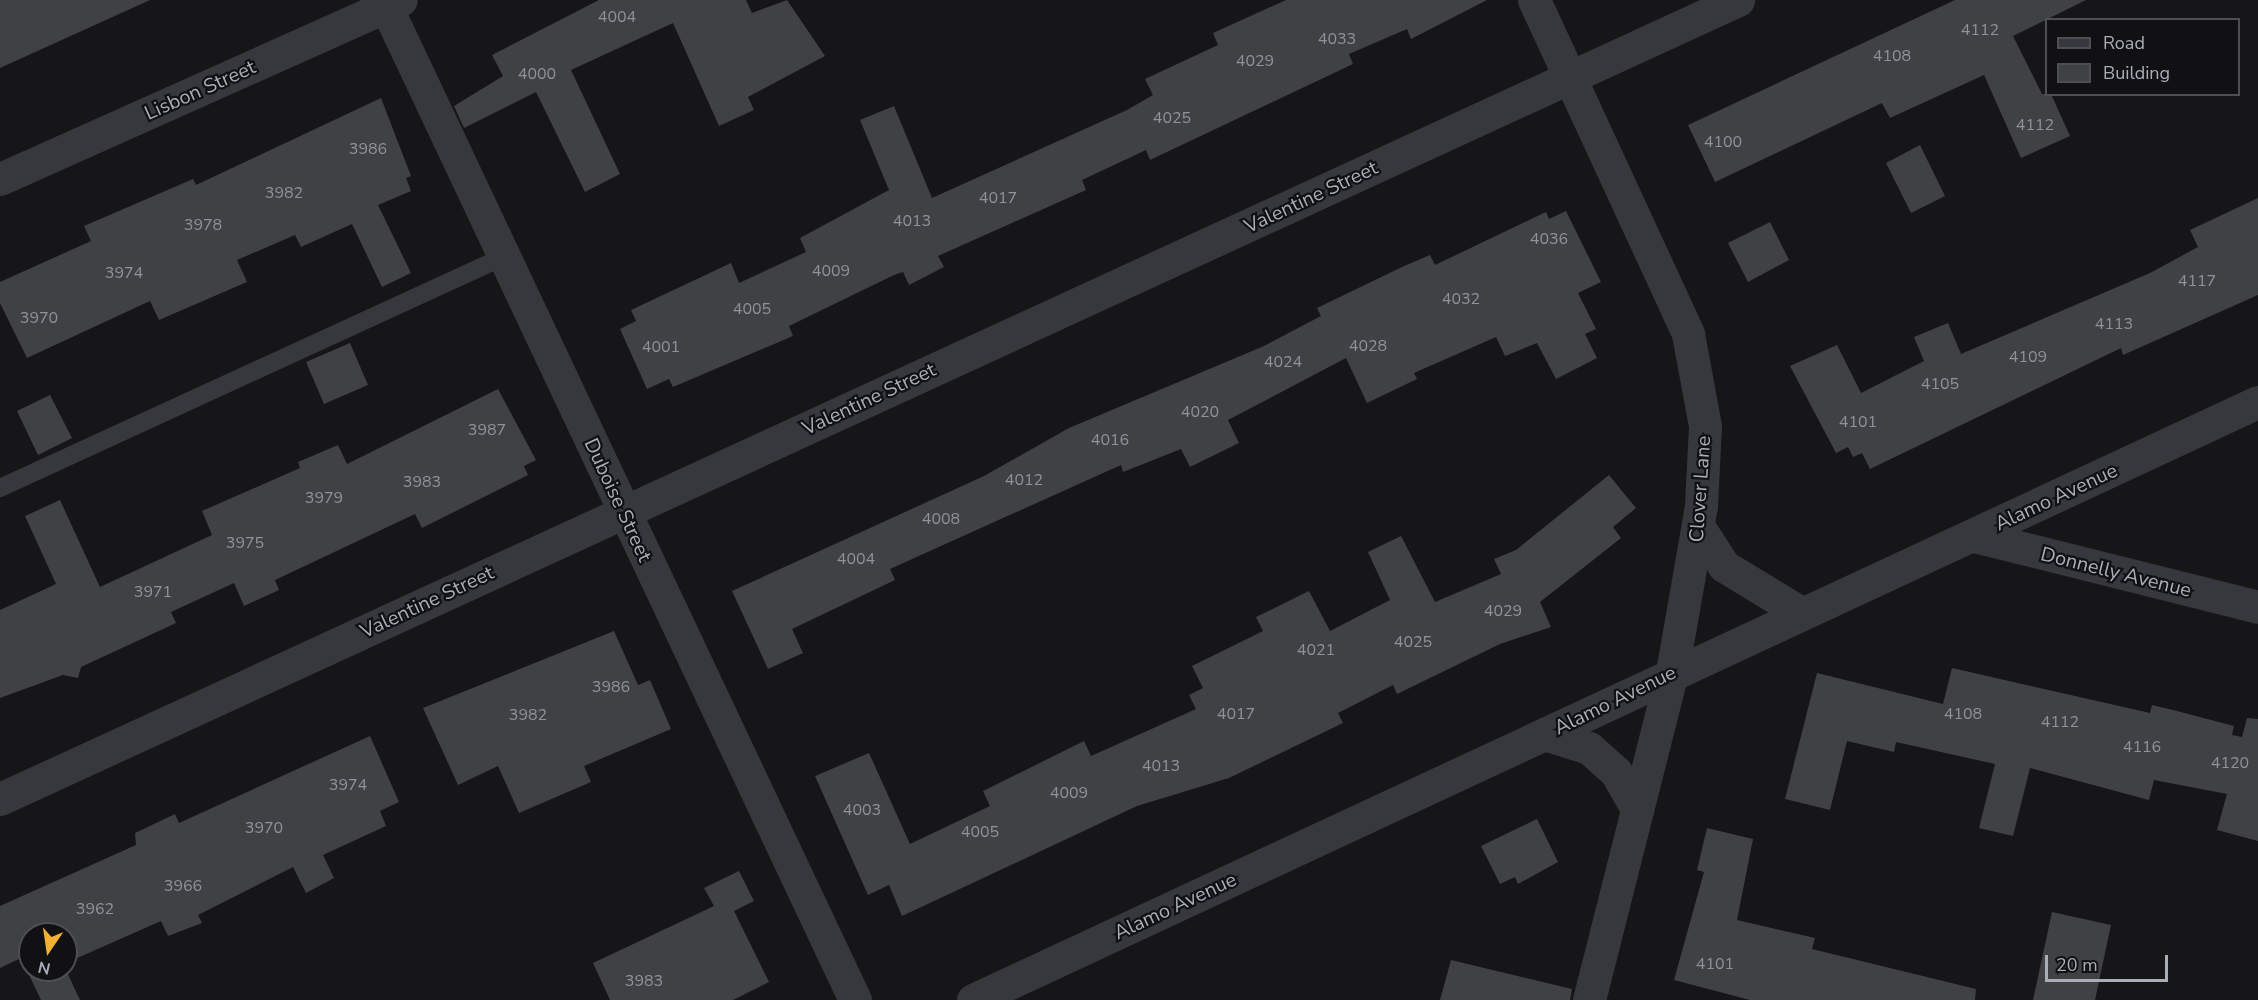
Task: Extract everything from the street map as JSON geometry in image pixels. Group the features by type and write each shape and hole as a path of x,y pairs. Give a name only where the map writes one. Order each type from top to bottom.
{"street":[{"name":"Clover Lane","path":"1534,0 1688,334 1705,426 1698,526 1672,672 1589,1000"},
{"name":"Valentine Street","path":"0,799 1738,0"},
{"name":"Lisbon Street","path":"0,179 390,2"},
{"name":"Duboise Street","path":"390,2 503,257 855,1000"},
{"name":"Alamo Avenue","path":"972,1000 1544,734 1672,672 1974,536 2258,402"},
{"path":"1698,526 1724,566 1801,613"},
{"name":"Donnelly Avenue","path":"1974,536 2258,607"},
{"path":"1544,734 1589,748 1616,772 1637,809"}],"lane":[{"path":"0,488 503,257"}],"building":[{"path":"0,0 150,0 0,68"},
{"path":"599,0 746,0 752,13 787,0 825,56 748,97 754,110 719,126 673,23 571,70 620,174 585,192 536,92 464,128 454,106 503,76 492,55"},
{"path":"1286,0 1487,0 1411,39 1407,29 1349,54 1353,64 1150,160 1146,150 1082,180 1086,190 938,256 944,267 909,285 903,272 894,275 789,326 793,336 673,387 669,379 647,389 620,329 636,321 631,310 731,263 739,283 806,252 800,238 889,190 860,120 894,106 932,198 1127,110 1153,95 1145,79 1218,45 1213,33"},
{"path":"1955,0 2086,0 2050,18 2045,18 2045,20 2013,36 2042,94 2052,96 2070,136 2021,158 1984,75 1890,118 1882,103 1715,182 1688,125"},
{"path":"381,98 411,176 406,178 411,191 378,205 411,273 382,287 352,224 301,247 295,235 237,260 247,282 159,320 150,301 27,358 0,303 0,282 91,241 84,226 193,179 196,185"},
{"path":"1920,145 1945,196 1911,213 1886,163"},
{"path":"2258,198 2258,295 2123,355 2121,348 1870,469 1862,453 1853,457 1848,447 1836,453 1790,366 1837,345 1861,393 1924,361 1914,337 1948,323 1961,354 2150,273 2198,247 2190,230"},
{"path":"1566,211 1601,282 1578,293 1596,329 1585,334 1597,358 1556,379 1537,343 1505,356 1496,337 1414,373 1417,379 1367,403 1346,358 1228,420 1239,443 1190,467 1181,449 1123,472 1121,465 890,569 895,580 792,629 803,653 768,669 732,591 984,476 1069,428 1264,346 1321,316 1317,308 1402,267 1430,255 1435,265 1546,212 1549,219"},
{"path":"1770,222 1789,260 1748,282 1728,243"},
{"path":"350,343 368,385 324,404 306,362"},
{"path":"498,389 536,460 524,466 528,475 422,528 415,514 275,580 279,590 244,606 234,583 171,612 176,623 81,667 78,678 63,675 0,698 0,610 56,584 25,516 60,500 100,587 212,535 202,511 300,468 298,462 338,445 347,464"},
{"path":"50,395 72,438 38,455 17,411"},
{"path":"1609,475 1636,508 1613,527 1621,538 1540,602 1551,627 1500,644 1397,694 1393,685 1338,713 1343,723 1229,778 1137,806 902,916 889,885 868,895 815,776 869,753 910,844 990,806 983,791 1084,741 1091,756 1196,709 1189,695 1203,688 1192,666 1263,631 1256,617 1309,591 1330,631 1390,600 1368,552 1401,536 1435,602 1501,574 1494,559 1516,550"},
{"path":"614,631 638,685 650,680 671,729 584,766 591,782 519,813 498,766 458,785 423,708"},
{"path":"1952,668 2150,713 2152,705 2234,726 2232,735 2242,737 2247,718 2258,719 2258,841 2217,830 2227,794 2154,780 2149,800 2030,768 2013,836 1979,828 1995,764 1896,742 1894,752 1847,741 1830,810 1785,799 1817,673 1943,704"},
{"path":"370,736 399,802 380,811 386,826 323,855 334,878 306,893 293,867 198,915 202,923 168,936 161,921 78,958 78,922 18,922 18,959 0,968 0,906 136,845 135,833 175,814 179,823"},
{"path":"1537,819 1558,862 1518,884 1515,877 1500,884 1481,846"},
{"path":"1707,828 1753,839 1737,920 1815,938 1812,949 1976,989 1975,1000 1750,1000 1674,980 1704,872 1697,870"},
{"path":"739,871 754,901 734,911 769,982 733,1000 610,1000 593,963 714,906 704,888"},
{"path":"2052,912 2111,925 2095,1000 2033,1000"},
{"path":"1451,960 1572,989 1570,1000 1440,1000"},
{"path":"32,982 72,982 80,1000 41,1000"}]}
